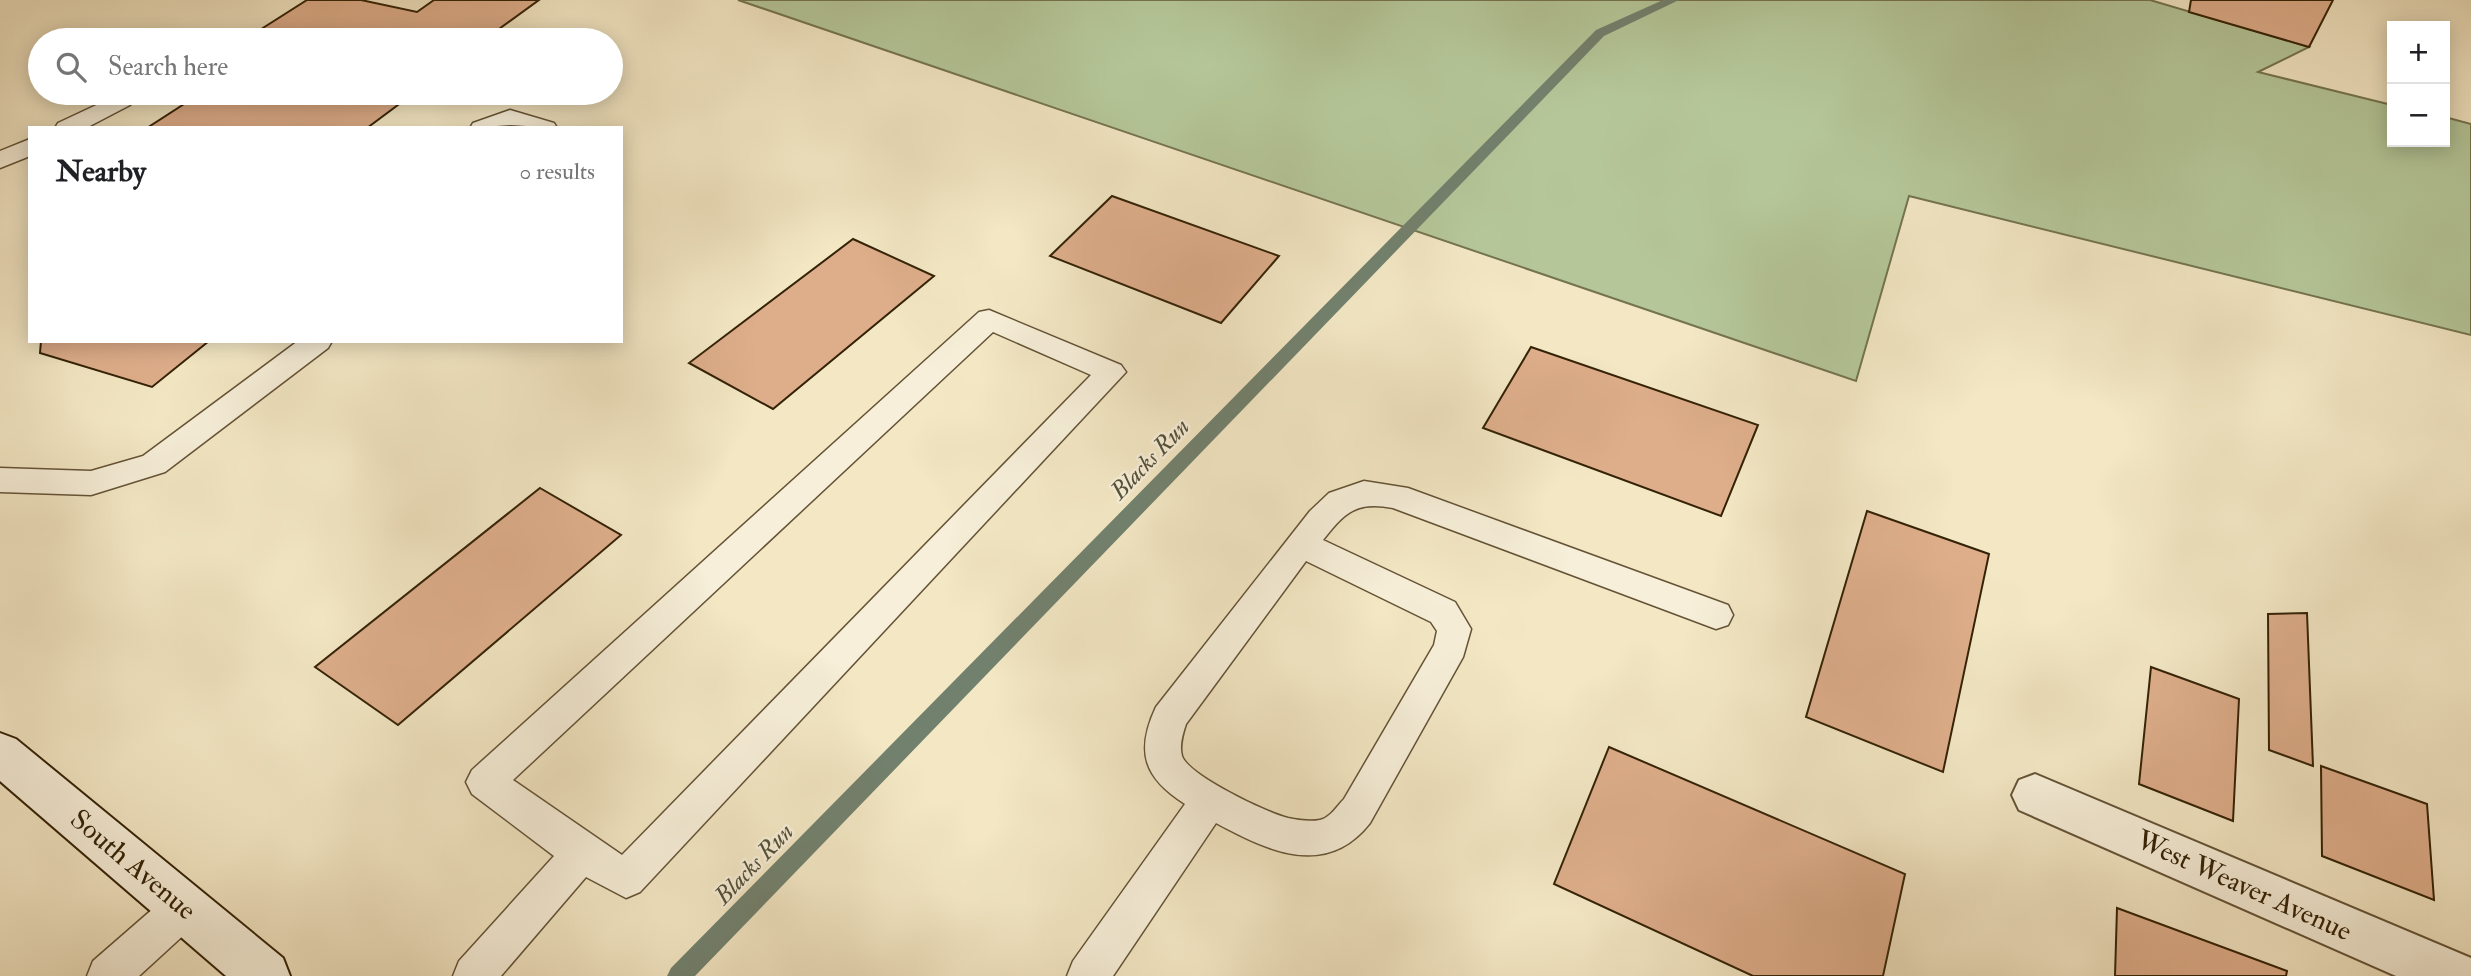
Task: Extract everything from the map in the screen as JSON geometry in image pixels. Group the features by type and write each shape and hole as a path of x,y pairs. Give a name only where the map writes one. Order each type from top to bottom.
{"street":[{"name":"South Avenue","path":"0,753 265,976"},
{"name":"West Weaver Avenue","path":"2035,795 2454,976"}],"lane":[{"path":"71,126 112,105"},
{"path":"487,126 510,117 539,126"},
{"path":"0,161 28,147"},
{"path":"989,318 1111,372 626,880 582,853 485,782 989,318"},
{"path":"0,480 91,483 155,464 315,343"},
{"path":"1301,544 1443,612 1454,629 1451,647 1357,811 1340,830 1327,836 1293,836 1270,829 1210,800 1168,772 1160,747 1169,718 1301,544 1331,506 1340,500 1354,495 1386,494 1716,615"},
{"path":"1088,976 1210,800"},
{"path":"474,976 582,853"},
{"path":"108,976 184,908"}],"green space":[{"path":"738,0 2150,0 2309,47 2258,72 2387,104 2387,147 2450,147 2450,118 2471,124 2471,335 1909,196 1856,381"}],"building":[{"path":"307,0 361,0 417,12 434,0 539,0 500,28 263,28"},
{"path":"2191,0 2333,0 2309,47 2189,12"},
{"path":"183,105 398,105 370,126 150,126"},
{"path":"1112,196 1279,256 1221,323 1050,256"},
{"path":"853,239 934,276 773,409 689,363"},
{"path":"41,343 207,343 152,387 40,353"},
{"path":"1531,347 1758,425 1721,516 1483,428"},
{"path":"540,488 621,535 398,725 315,667"},
{"path":"1867,511 1989,554 1943,772 1806,717"},
{"path":"2307,613 2313,766 2269,750 2268,614"},
{"path":"2151,667 2239,699 2233,821 2139,784"},
{"path":"1609,747 1905,874 1883,976 1753,976 1554,884"},
{"path":"2321,766 2427,804 2434,900 2322,856"},
{"path":"2117,908 2287,971 2286,976 2115,976"}],"waterway":[{"name":"Blacks Run","path":"679,976 1600,33 1673,0"}]}
